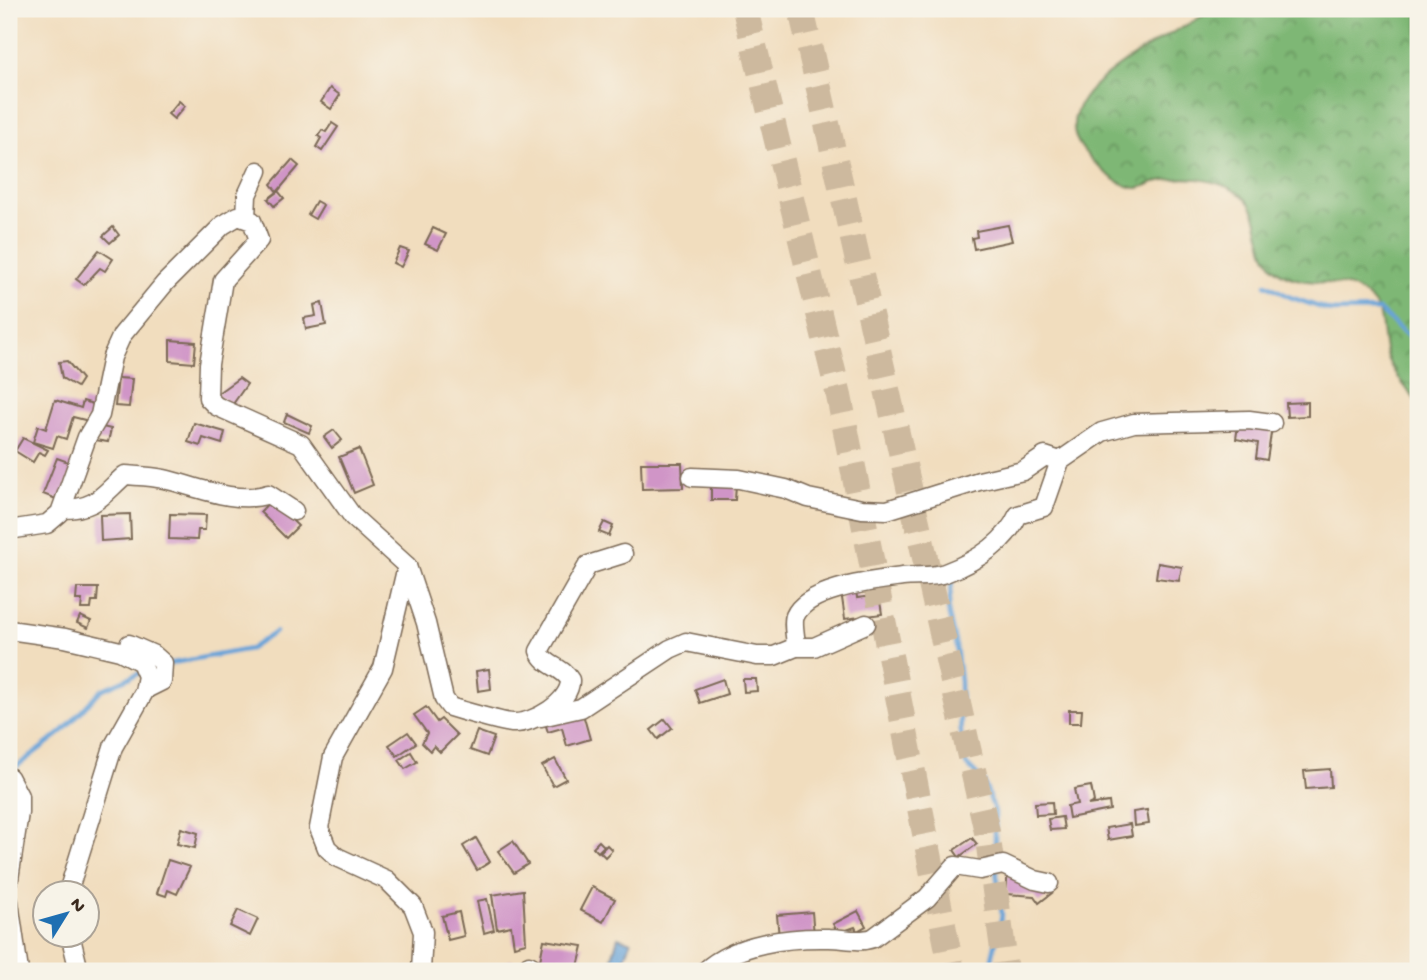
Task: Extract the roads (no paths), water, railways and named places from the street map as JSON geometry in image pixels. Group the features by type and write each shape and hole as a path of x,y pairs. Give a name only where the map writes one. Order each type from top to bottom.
{"street":[{"path":"246,218 247,195 258,172"},
{"path":"9,530 47,524 62,509 87,437 100,415 112,357 122,335 164,283 223,225 231,218 246,218 256,227 259,240 223,280 209,365 208,398 216,406 301,444 353,517 407,566 426,623 444,699 450,707 514,723 581,708 670,649 687,642 757,656 774,656 796,647 814,647 866,624"},
{"path":"796,647 794,618 805,601 820,594 903,577 943,574 976,558 1005,538 1018,515 1044,507 1060,461 1102,432 1133,424 1249,420 1272,422"},
{"path":"692,477 739,480 862,509 887,510 979,481 1023,471 1045,456 1060,461"},
{"path":"62,509 79,508 101,499 124,475 160,478 224,494 259,497 268,494 294,511"},
{"path":"538,717 557,703 570,685 567,675 544,660 539,651 588,565 623,554"},
{"path":"407,566 383,668 333,757 319,828 327,848 337,857 387,880 413,906 423,932 421,971"},
{"path":"9,630 65,638 129,655 141,662 146,671 146,689 113,747 72,878"},
{"path":"115,639 154,655 163,663 165,675 162,681 146,689"},
{"path":"9,777 19,796 19,813 9,879"},
{"path":"705,971 726,956 750,947 820,937 865,941 873,938 927,898 955,866 980,870 1003,864 1035,880 1049,883"},
{"path":"9,902 19,971"},
{"path":"73,948 79,971"}],"water":[{"path":"618,937 631,942 623,963 617,964 612,958"}],"waterway":[{"path":"1266,284 1290,297 1331,311 1379,310 1418,345"},
{"path":"953,577 948,611 960,681 961,748 966,764 984,782 995,812 995,861"},
{"path":"167,664 250,649 275,632"},
{"path":"12,770 62,732 101,690 142,672"},
{"path":"989,971 1002,915 996,870"}],"tunnel":[{"path":"745,9 839,396 952,971"},
{"path":"801,9 987,832 1006,971"}]}
